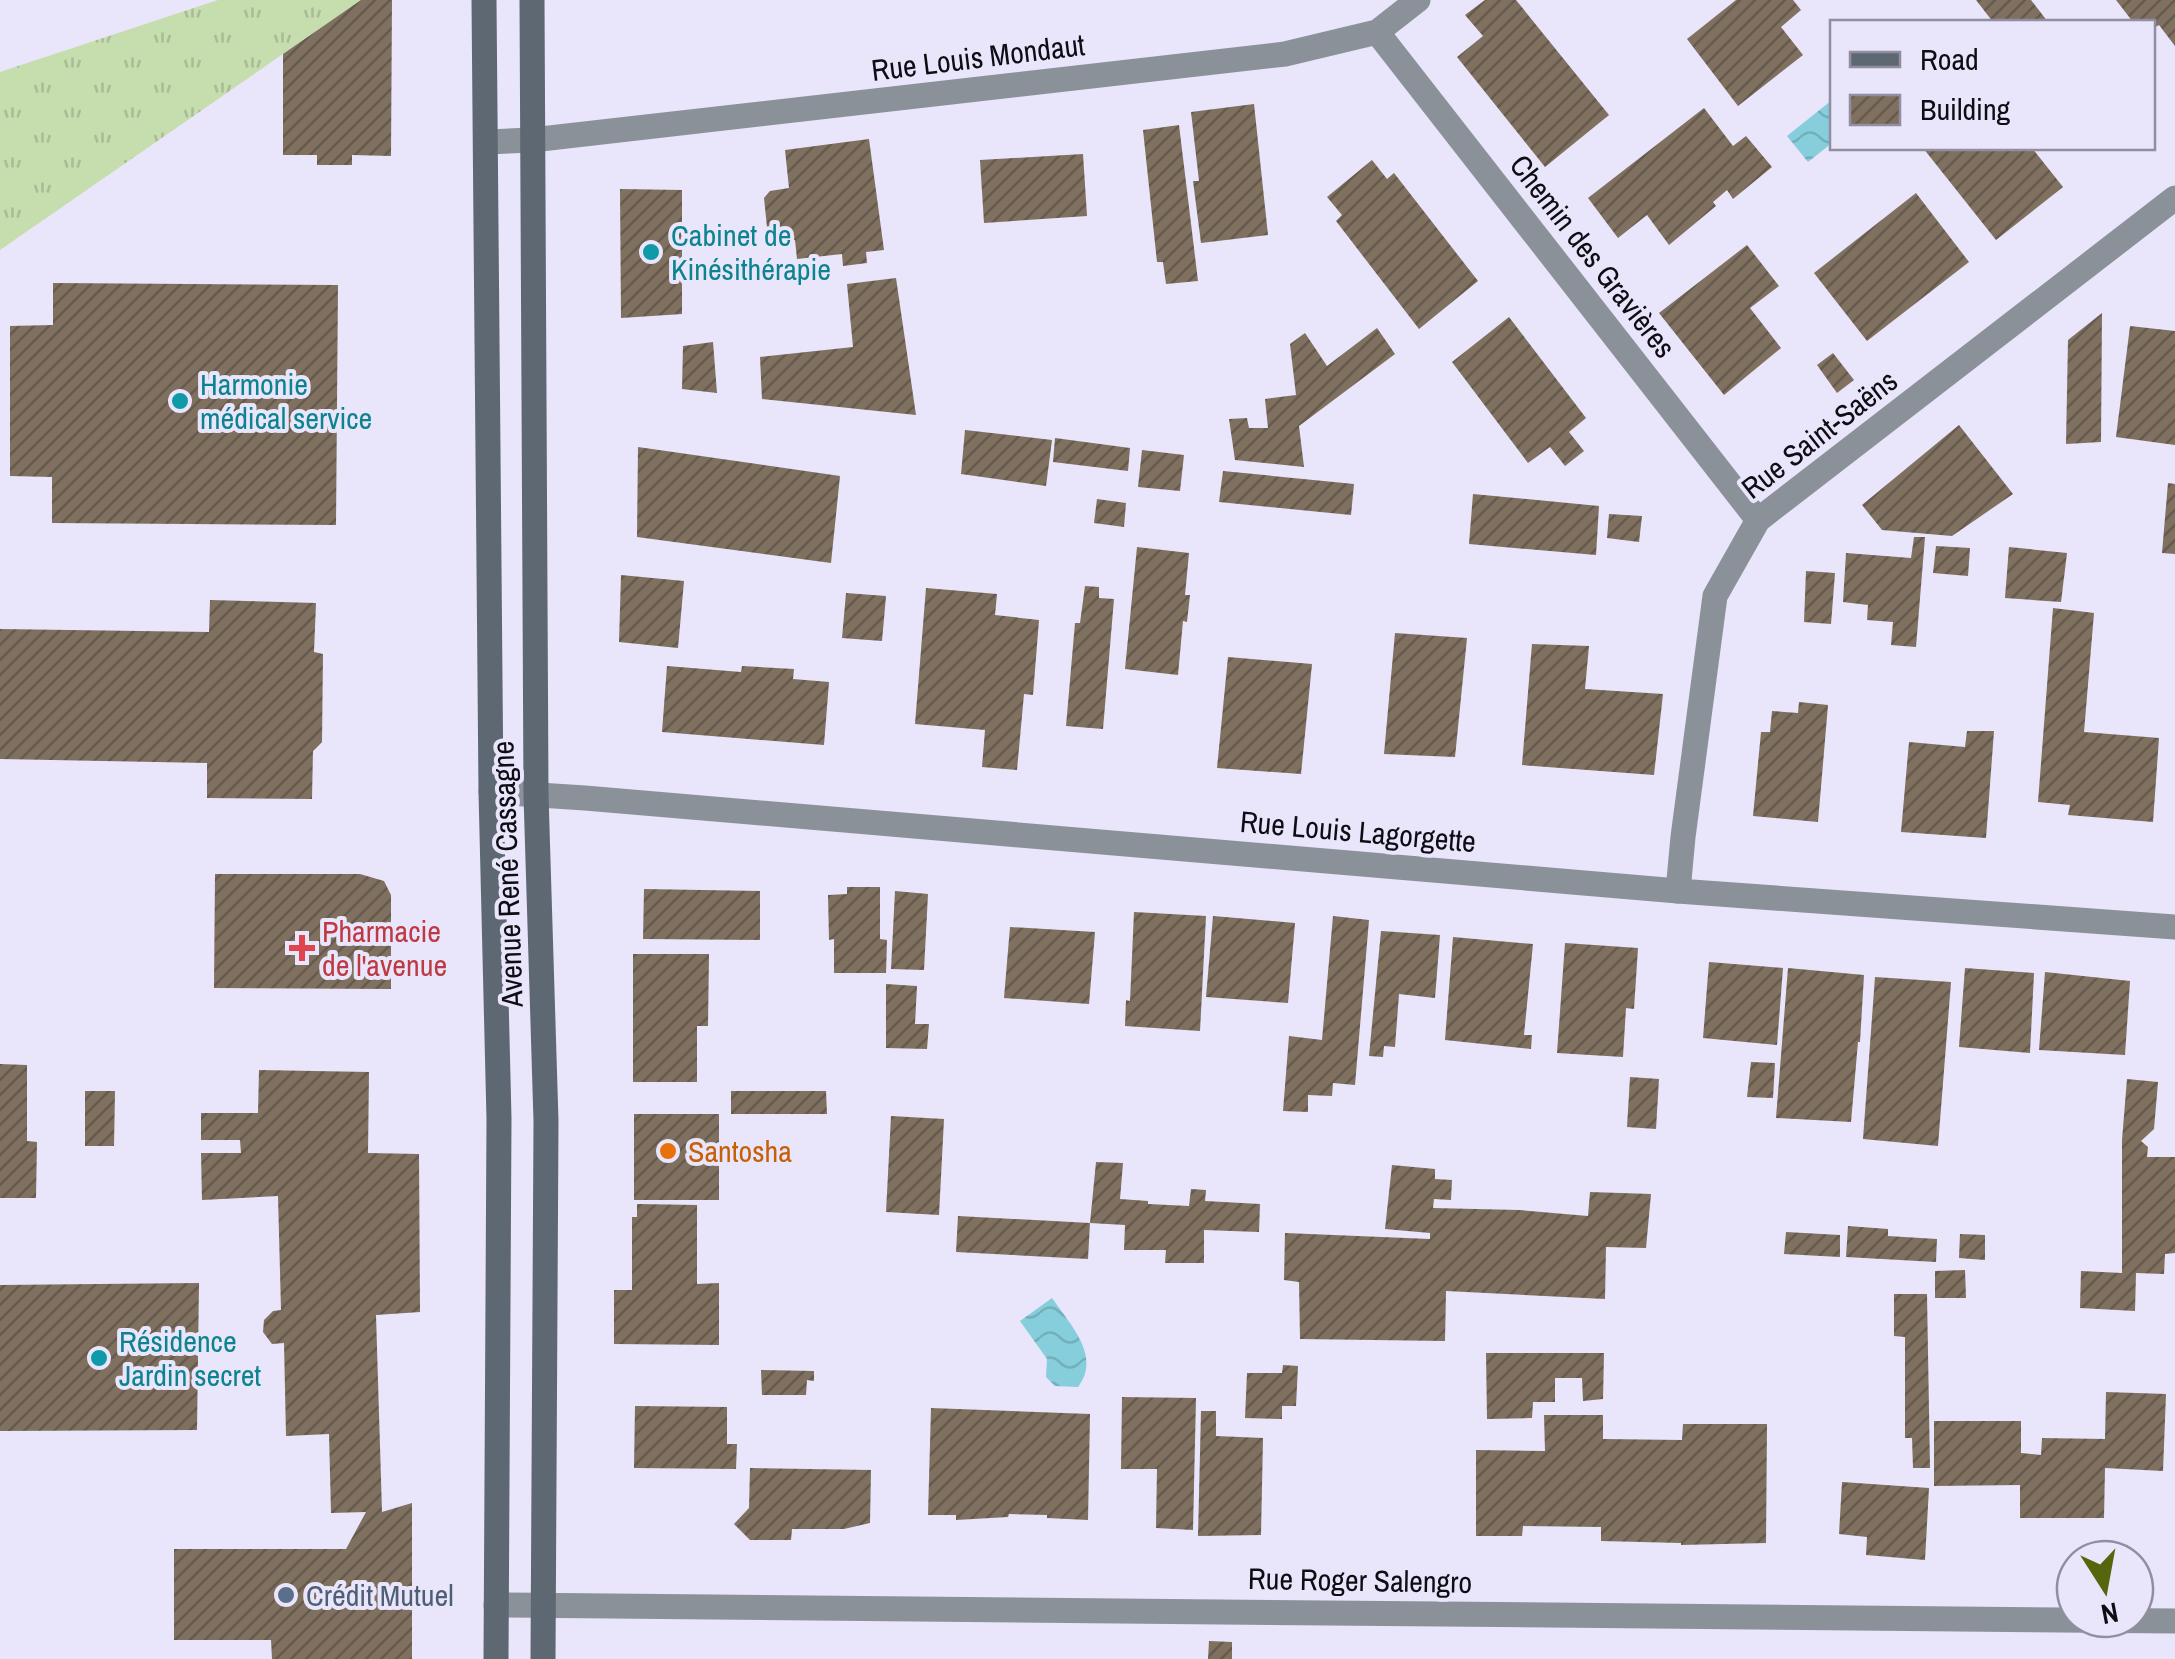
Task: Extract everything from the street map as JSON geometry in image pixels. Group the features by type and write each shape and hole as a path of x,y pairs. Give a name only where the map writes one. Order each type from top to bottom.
{"main road":[{"name":"Avenue René Cassagne","path":"484,0 491,792 499,1120 496,1659"},
{"name":"Avenue René Cassagne","path":"532,0 536,794 546,1121 543,1659"}],"street":[{"name":"Rue Louis Mondaut","path":"532,140 1285,54 1377,32 1418,0"},
{"name":"Chemin des Gravières","path":"1377,32 1758,520"},
{"path":"487,142 532,140"},
{"name":"Rue Saint-Saëns","path":"1678,891 1716,596 1758,520 2175,198"},
{"name":"Rue Louis Lagorgette","path":"491,792 1678,891 2175,927"},
{"path":"496,1605 544,1606"},
{"name":"Rue Roger Salengro","path":"544,1606 2175,1621"}],"green space":[{"path":"218,0 361,0 0,250 0,72"}],"water":[{"path":"1830,102 1830,145 1808,162 1787,136"},
{"path":"1052,1298 1085,1353 1085,1376 1078,1387 1055,1386 1046,1377 1047,1359 1020,1321"}],"building":[{"path":"361,0 392,0 391,156 352,155 352,165 317,165 317,155 283,155 283,54"},
{"path":"1485,0 1516,0 1609,115 1545,167 1457,57 1483,36 1465,15"},
{"path":"1736,0 1793,0 1801,10 1781,27 1803,55 1738,106 1687,39"},
{"path":"1976,0 2031,0 2046,20 1991,20"},
{"path":"2116,0 2175,0 2175,46 2159,25 2155,27 2155,20 2131,20"},
{"path":"1254,104 1268,235 1201,243 1193,181 1199,181 1191,112"},
{"path":"1704,108 1733,146 1746,136 1772,167 1733,199 1727,190 1713,202 1716,206 1669,245 1647,215 1618,238 1588,198"},
{"path":"1179,125 1198,281 1166,284 1163,262 1157,262 1143,130"},
{"path":"869,139 884,250 866,252 867,263 843,266 842,254 797,259 795,240 776,243 768,237 764,198 770,191 789,188 785,150"},
{"path":"1925,150 2034,150 2063,187 1996,240"},
{"path":"1083,154 1087,216 984,223 980,160"},
{"path":"1372,160 1387,179 1394,173 1478,281 1419,329 1336,221 1342,215 1327,197"},
{"name":"Cabinet de Kinésithérapie","path":"620,189 682,190 682,314 621,318"},
{"path":"1916,193 1969,262 1867,341 1814,273"},
{"path":"1747,245 1779,286 1750,308 1781,348 1724,395 1659,313"},
{"path":"896,278 916,415 762,399 760,357 853,347 847,284"},
{"name":"Harmonie médical service","path":"53,283 338,285 336,525 52,523 52,477 10,476 10,326 53,325"},
{"path":"2102,313 2101,442 2066,444 2068,340"},
{"path":"1509,317 1586,418 1569,432 1584,451 1565,466 1550,447 1528,463 1452,362"},
{"path":"2130,326 2175,331 2175,445 2116,437"},
{"path":"1377,328 1395,354 1299,426 1304,467 1235,460 1229,419 1247,418 1249,428 1268,428 1265,399 1296,395 1290,344 1305,333 1327,366"},
{"path":"713,342 717,393 682,389 683,346"},
{"path":"1833,353 1854,380 1837,393 1817,365"},
{"path":"1959,425 2013,494 1952,536 1882,530 1862,505"},
{"path":"965,430 1052,440 1046,486 961,474"},
{"path":"1055,438 1130,448 1128,471 1053,462"},
{"path":"638,447 840,476 831,563 637,537"},
{"path":"1142,450 1184,455 1180,491 1138,487"},
{"path":"1223,471 1354,484 1351,515 1219,502"},
{"path":"2168,483 2175,484 2175,554 2162,553"},
{"path":"1473,494 1599,506 1596,555 1469,544"},
{"path":"1097,499 1126,503 1124,527 1094,523"},
{"path":"1609,514 1642,516 1639,542 1607,538"},
{"path":"1914,537 1925,537 1916,647 1891,645 1893,622 1867,620 1868,605 1843,602 1846,553 1911,558"},
{"path":"1936,546 1970,548 1968,576 1933,573"},
{"path":"1137,547 1189,553 1185,595 1190,595 1187,622 1183,621 1178,675 1125,669"},
{"path":"2009,547 2067,553 2061,602 2005,598"},
{"path":"1806,571 1835,573 1831,624 1804,622"},
{"path":"621,575 684,581 678,648 619,642"},
{"path":"1085,586 1099,587 1099,598 1114,599 1103,729 1066,726 1075,623 1080,623"},
{"path":"926,588 997,594 995,615 1039,620 1033,695 1024,694 1017,770 982,767 985,730 915,724"},
{"path":"846,593 886,596 882,641 842,638"},
{"path":"210,600 316,603 314,652 323,654 322,742 313,751 312,799 207,798 207,763 0,759 0,629 209,632"},
{"path":"2053,608 2094,613 2084,732 2159,738 2153,822 2068,815 2070,805 2038,802"},
{"path":"1395,633 1467,638 1455,757 1384,754"},
{"path":"1532,644 1589,646 1585,689 1663,694 1654,775 1522,765"},
{"path":"1228,657 1312,664 1301,774 1217,768"},
{"path":"667,666 741,672 742,666 794,669 793,679 829,682 824,745 662,732"},
{"path":"1799,702 1828,705 1818,822 1753,816 1761,732 1770,732 1772,711 1798,713"},
{"path":"1967,731 1994,731 1986,838 1901,832 1909,742 1965,747"},
{"name":"Pharmacie de l'avenue","path":"215,874 360,874 384,881 391,895 391,989 214,988"},
{"path":"847,887 880,887 880,939 887,940 886,973 834,973 828,895 847,894"},
{"path":"644,889 760,891 760,940 643,939"},
{"path":"895,891 928,894 924,970 891,969"},
{"path":"1134,912 1206,916 1200,1031 1125,1026 1126,1000 1130,1001"},
{"path":"1213,916 1295,923 1288,1003 1206,997"},
{"path":"1333,916 1369,920 1355,1085 1333,1083 1332,1096 1308,1095 1308,1112 1283,1111 1289,1036 1322,1040"},
{"path":"1010,927 1095,932 1089,1004 1004,998"},
{"path":"1381,931 1440,935 1435,998 1399,994 1395,1047 1384,1046 1383,1057 1369,1056"},
{"path":"1453,937 1533,944 1524,1035 1532,1035 1531,1049 1445,1040"},
{"path":"1565,943 1638,948 1634,1009 1626,1008 1623,1057 1557,1053"},
{"path":"633,954 709,954 708,1026 697,1026 697,1082 633,1082"},
{"path":"1709,962 1783,968 1777,1045 1703,1038"},
{"path":"1788,968 1864,975 1851,1122 1776,1118"},
{"path":"1965,968 2034,973 2030,1053 1959,1047"},
{"path":"2045,972 2130,981 2125,1055 2039,1050"},
{"path":"1875,977 1951,982 1938,1146 1863,1139"},
{"path":"886,984 917,986 915,1024 929,1024 927,1049 886,1048"},
{"path":"1751,1062 1775,1063 1773,1098 1747,1097"},
{"path":"0,1064 27,1065 27,1141 37,1142 36,1198 0,1198"},
{"path":"259,1070 369,1072 368,1153 419,1154 420,1312 376,1315 382,1512 412,1503 412,1659 272,1659 271,1640 174,1640 174,1549 346,1549 366,1512 331,1513 329,1434 286,1436 284,1343 272,1344 263,1332 264,1320 273,1311 281,1310 278,1196 202,1200 201,1153 241,1153 240,1140 201,1140 201,1113 258,1113"},
{"path":"1630,1077 1659,1079 1656,1129 1627,1127"},
{"path":"2127,1079 2158,1082 2154,1129 2141,1141 2148,1147 2147,1157 2175,1157 2175,1253 2165,1254 2164,1274 2136,1273 2135,1311 2080,1308 2081,1271 2122,1273 2122,1140"},
{"path":"85,1091 115,1091 114,1146 85,1146"},
{"path":"731,1091 826,1091 827,1114 731,1114"},
{"path":"634,1114 719,1114 719,1200 634,1200"},
{"path":"891,1116 944,1119 939,1215 886,1212"},
{"path":"1096,1162 1123,1163 1120,1199 1189,1206 1191,1189 1206,1190 1205,1201 1260,1204 1259,1232 1204,1230 1204,1263 1165,1263 1166,1250 1124,1250 1125,1225 1090,1223"},
{"path":"1392,1165 1435,1169 1435,1179 1452,1180 1451,1200 1434,1199 1433,1208 1588,1216 1590,1192 1651,1194 1646,1248 1606,1247 1605,1299 1446,1291 1445,1341 1300,1339 1299,1282 1284,1280 1285,1233 1430,1239 1430,1233 1385,1229"},
{"path":"637,1204 697,1205 697,1284 719,1283 719,1345 614,1344 614,1290 632,1290 632,1217 637,1217"},
{"path":"958,1216 1090,1223 1088,1259 956,1252"},
{"path":"1848,1226 1888,1229 1888,1236 1937,1239 1936,1262 1846,1257"},
{"path":"1786,1232 1840,1235 1840,1257 1784,1254"},
{"path":"1960,1234 1985,1235 1985,1260 1959,1258"},
{"path":"1965,1270 1966,1298 1935,1298 1935,1271"},
{"name":"Résidence Jardin secret","path":"199,1283 197,1430 0,1431 0,1285"},
{"path":"1894,1294 1927,1294 1930,1468 1913,1468 1912,1438 1905,1438 1905,1337 1894,1336"},
{"path":"1486,1353 1604,1353 1603,1399 1583,1401 1582,1378 1555,1378 1555,1402 1533,1402 1532,1418 1487,1419"},
{"path":"1283,1365 1298,1366 1296,1406 1282,1406 1282,1419 1245,1418 1247,1373 1282,1373"},
{"path":"761,1370 814,1371 814,1381 807,1380 806,1395 762,1395"},
{"path":"2106,1392 2166,1394 2163,1471 2105,1468 2104,1518 2020,1518 2020,1485 1934,1486 1934,1421 2021,1421 2021,1453 2041,1455 2042,1438 2105,1439"},
{"path":"1122,1397 1196,1398 1193,1530 1156,1528 1157,1469 1121,1469"},
{"path":"635,1406 727,1407 727,1444 737,1444 736,1469 634,1468"},
{"path":"931,1408 1090,1414 1088,1520 1009,1514 956,1520 956,1515 928,1515"},
{"path":"1201,1411 1216,1411 1216,1436 1263,1438 1261,1535 1198,1536"},
{"path":"1544,1415 1603,1415 1603,1439 1682,1440 1683,1424 1767,1424 1766,1543 1681,1545 1601,1541 1601,1527 1523,1526 1522,1536 1476,1536 1476,1450 1545,1451"},
{"path":"750,1468 871,1470 870,1523 844,1529 792,1529 791,1540 750,1540 734,1524 749,1508"},
{"path":"1842,1482 1929,1488 1925,1560 1866,1555 1867,1537 1839,1534"},
{"path":"1209,1641 1232,1642 1232,1659 1208,1659"}],"place":[{"name":"Cabinet de Kinésithérapie","path":"651,252"},
{"name":"Harmonie médical service","path":"180,401"},
{"name":"Pharmacie de l'avenue","path":"302,948"},
{"name":"Santosha","path":"668,1151"},
{"name":"Résidence Jardin secret","path":"99,1358"},
{"name":"Crédit Mutuel","path":"286,1595"}]}
